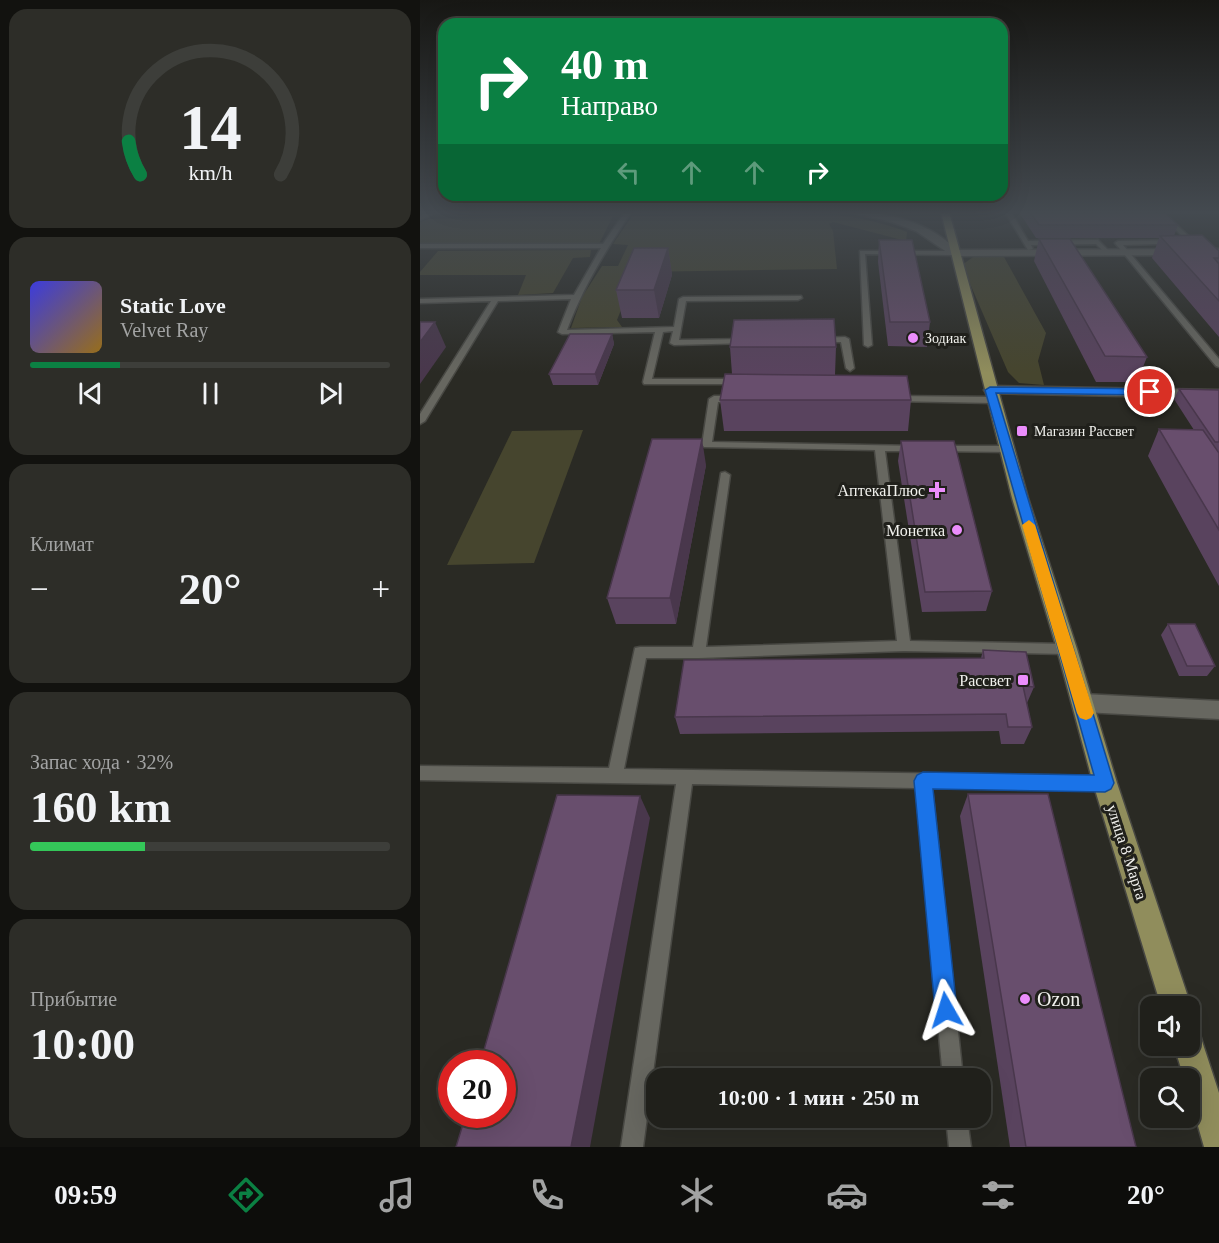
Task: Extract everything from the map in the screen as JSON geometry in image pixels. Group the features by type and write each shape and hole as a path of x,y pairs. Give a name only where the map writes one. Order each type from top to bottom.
{"main road":[{"name":"улица 8 Марта","path":"957,266 1020,498 1067,649 1105,783 1173,996"},
{"path":"1192,1056 1219,1143"}],"street":[{"path":"992,395 1150,392 1219,394"},
{"path":"1083,703 1219,710"}],"lane":[{"path":"594,266 576,297 562,332 677,329"},
{"path":"863,266 868,345"},
{"path":"1137,266 1219,364"},
{"path":"420,301 576,297"},
{"path":"754,341 674,343 683,299 798,298"},
{"path":"420,421 496,299"},
{"path":"659,330 647,382 754,382"},
{"path":"811,340 845,339 850,368"},
{"path":"1128,353 1150,392"},
{"path":"888,399 992,395"},
{"path":"749,399 714,399 707,445 1008,449"},
{"path":"880,447 904,646"},
{"path":"699,653 725,475"},
{"path":"615,776 640,652 699,653 904,646 1067,649"},
{"path":"420,772 1105,783"},
{"path":"632,1147 685,777"},
{"path":"923,781 952,1068"},
{"path":"958,1128 960,1147"}],"shaded area":[{"path":"426,266 569,266 553,293 518,295 526,275 420,275"},
{"path":"602,266 837,266 837,269 636,272 617,320 622,327 571,328 582,297"},
{"path":"962,266 1009,266 1046,333 1038,361 1044,385 1019,383 1008,372"},
{"path":"583,430 534,563 447,565 512,431"}],"building":[{"path":"626,266 662,266 654,290 616,290"},
{"path":"882,266 918,266 930,322 890,322"},
{"path":"1054,266 1087,266 1147,357 1105,356"},
{"path":"1187,266 1219,266 1219,301"},
{"path":"834,319 836,347 730,347 734,320"},
{"path":"420,322 435,322 420,342"},
{"path":"570,334 612,334 595,374 549,374"},
{"path":"725,374 907,376 911,400 720,400"},
{"path":"1179,389 1219,390 1219,442 1215,442"},
{"path":"1159,429 1203,430 1219,453 1219,530"},
{"path":"652,439 702,439 670,598 607,598"},
{"path":"901,441 954,441 992,591 925,592"},
{"path":"1168,624 1195,624 1215,666 1187,666"},
{"path":"983,650 1026,652 1034,687 1023,686 1032,727 1008,727 1006,714 675,717 684,660 984,658"},
{"path":"968,794 1048,794 1136,1147 1026,1147"},
{"path":"557,795 640,796 571,1147 456,1147 462,1128 516,1128 516,1050 484,1050"}],"slow traffic":[{"path":"1029,525 1086,713"}],"place":[{"name":"Зодиак","path":"913,338"},
{"name":"Магазин Рассвет","path":"1022,431"},
{"name":"АптекаПлюс","path":"937,490"},
{"name":"Монетка","path":"957,530"},
{"name":"Рассвет","path":"1023,680"},
{"name":"Ozon","path":"1025,999"}],"route":[{"path":"946,1010 923,781 1105,783 990,390 1150,392"}]}
